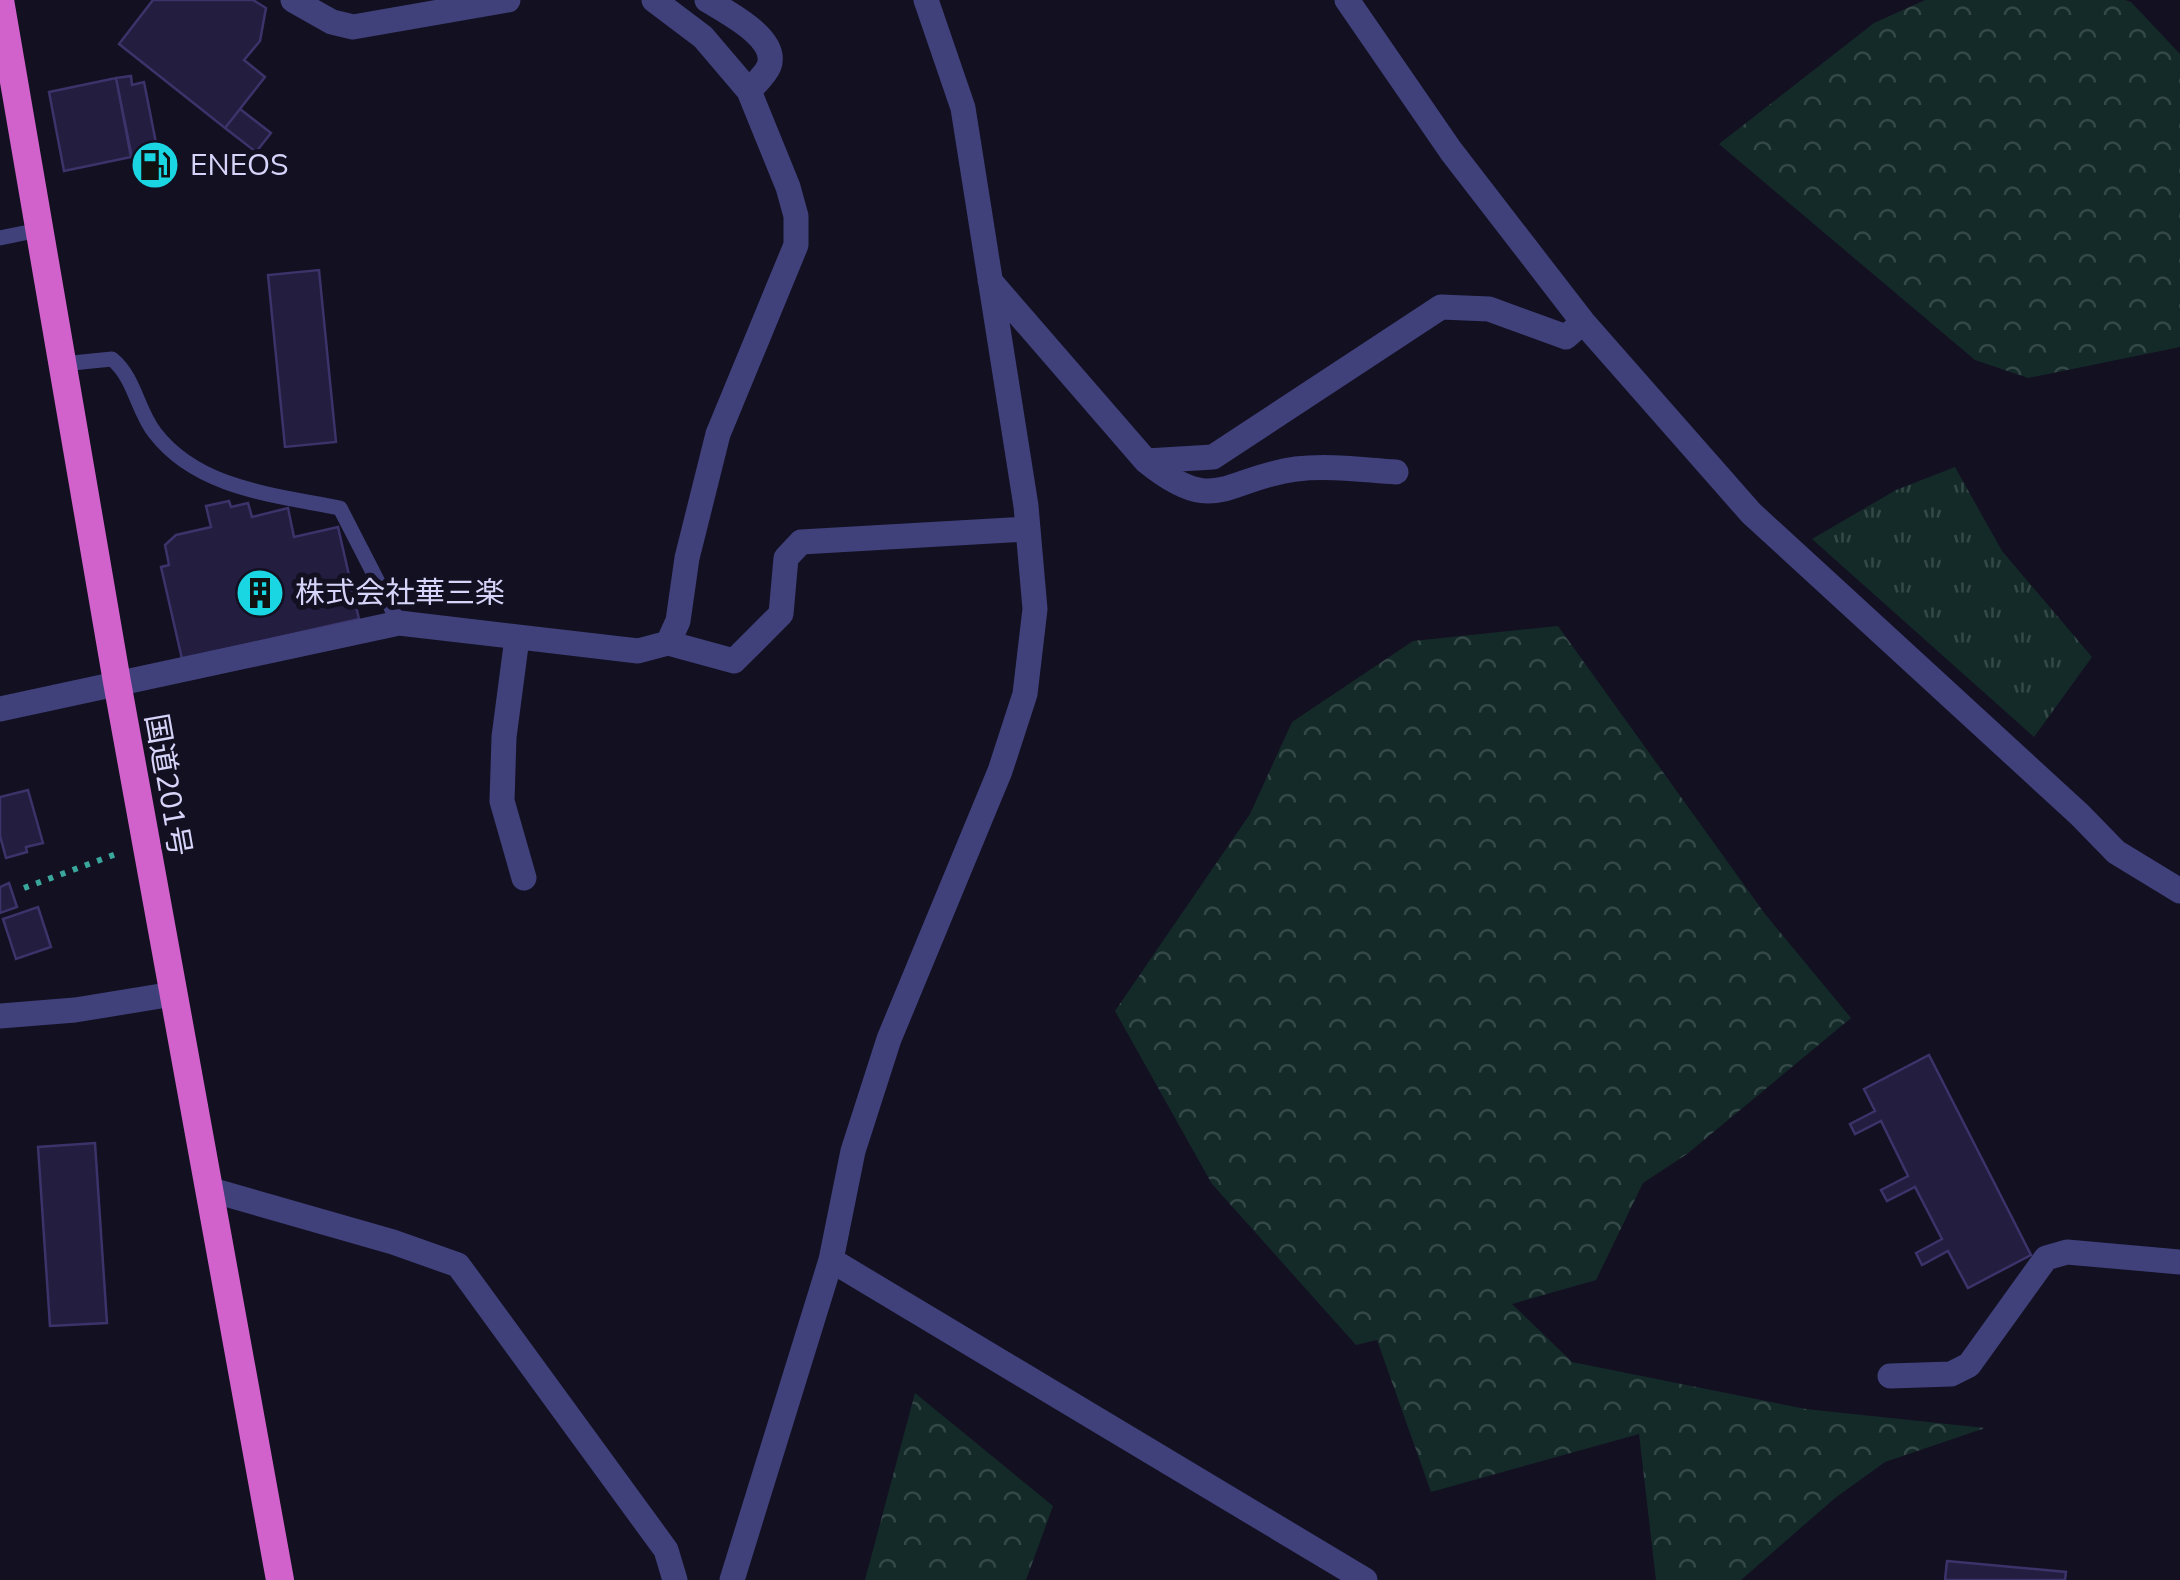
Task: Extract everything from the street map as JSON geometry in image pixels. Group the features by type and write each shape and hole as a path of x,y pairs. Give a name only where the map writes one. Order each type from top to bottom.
{"highway":[{"name":"国道201号","path":"0,0 117,682 280,1580"}],"street":[{"path":"293,0 332,22 354,26 508,0"},
{"path":"654,0 704,36 749,91 788,186 796,216 796,245 718,434 687,558 678,620 668,644"},
{"path":"707,0 752,29 769,52 769,66 749,91"},
{"path":"732,1580 831,1260 853,1152 889,1039 1000,772 1026,694 1036,609 1028,529 963,108 926,0"},
{"path":"1347,0 1452,150 1583,322 1752,513 2116,852 2180,891"},
{"path":"990,281 1146,461 1172,482 1218,492 1278,471 1311,467 1396,472"},
{"path":"1146,461 1212,456 1442,308 1489,309 1566,336 1583,322"},
{"path":"0,710 399,623 638,651 668,644 734,661 780,614 786,558 801,542 1028,529"},
{"path":"517,638 504,737 502,801 524,878"},
{"path":"0,1016 75,1010 173,994"},
{"path":"208,1189 393,1242 458,1265 666,1550 674,1580"},
{"path":"1890,1376 1951,1374 1968,1365 2046,1258 2067,1252 2180,1262"},
{"path":"831,1260 1365,1580"}],"lane":[{"path":"0,238 39,230"},
{"path":"62,364 112,359 123,368 153,431 182,461 236,487 340,508 399,623"}],"path":[{"path":"24,888 146,844"}],"green space":[{"path":"1925,0 2125,0 2180,54 2180,347 2028,378 1975,360 1719,144 1874,23"},
{"path":"1955,467 2002,551 2092,657 2034,737 1812,539 1896,490"},
{"path":"1558,626 1765,914 1851,1018 1687,1154 1643,1183 1596,1280 1512,1304 1572,1362 1806,1409 1985,1428 1885,1462 1835,1498 1741,1580 1656,1580 1639,1434 1431,1492 1377,1340 1356,1345 1212,1184 1115,1011 1250,814 1292,722 1413,641"},
{"path":"915,1393 1053,1506 1026,1580 865,1580"}],"building":[{"path":"153,0 253,0 266,8 260,41 244,60 265,77 225,128 119,44"},
{"path":"131,76 132,85 144,82 161,168 135,173 116,78"},
{"path":"116,78 131,157 64,171 49,92"},
{"path":"240,109 271,133 256,152 225,128"},
{"path":"319,270 336,442 285,447 268,275"},
{"name":"株式会社華三楽","path":"229,501 231,507 248,503 252,517 288,508 294,537 338,527 359,619 182,659 161,567 169,565 165,545 176,535 211,527 206,506"},
{"path":"28,790 43,843 6,858 0,836 0,797"},
{"path":"9,883 17,907 0,913 0,887"},
{"path":"38,907 51,947 16,959 3,919"},
{"path":"1929,1055 2031,1255 1968,1288 1948,1251 1922,1265 1916,1253 1942,1239 1915,1187 1887,1201 1881,1190 1908,1176 1881,1121 1855,1134 1850,1124 1875,1111 1864,1089"},
{"path":"95,1143 107,1323 50,1326 38,1147"},
{"path":"1947,1561 2066,1572 2065,1580 1945,1580"}],"place":[{"name":"ENEOS","path":"155,165"},
{"name":"株式会社華三楽","path":"260,593"}]}
